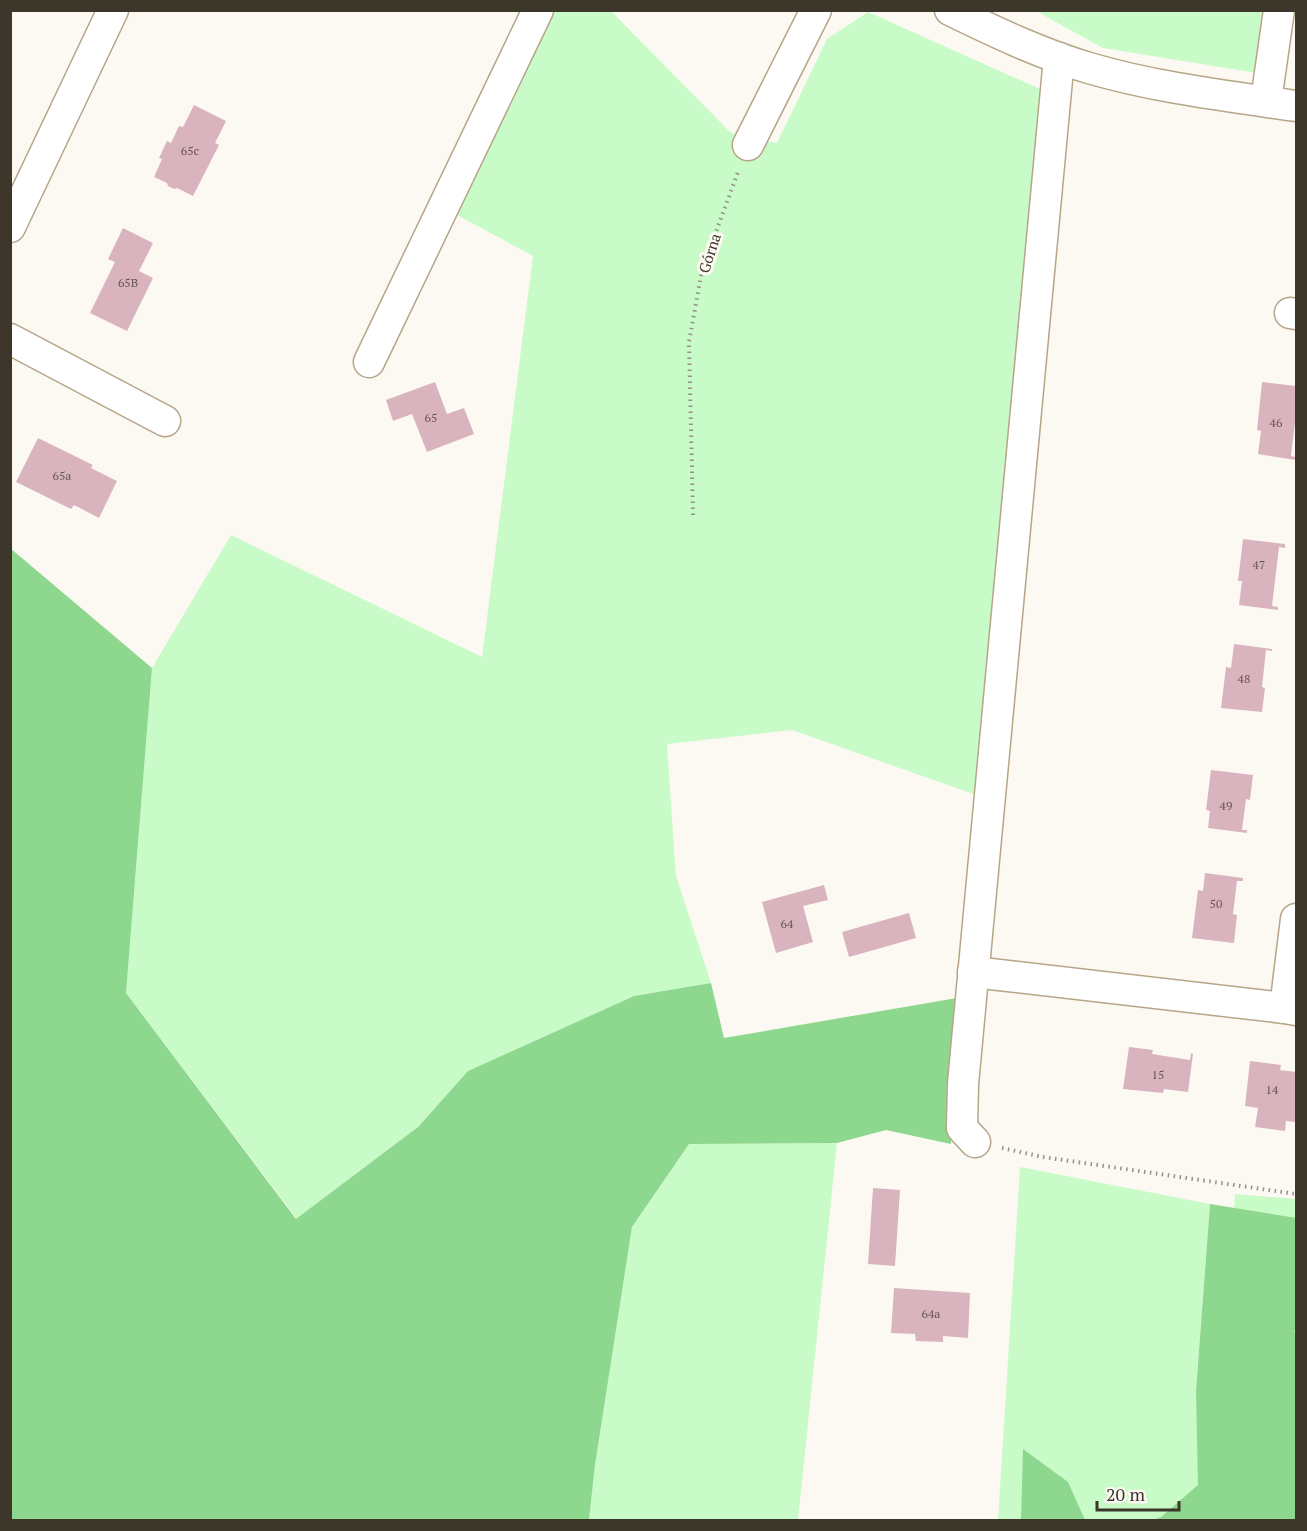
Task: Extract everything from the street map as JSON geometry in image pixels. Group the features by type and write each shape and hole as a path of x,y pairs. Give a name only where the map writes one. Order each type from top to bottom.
{"street":[{"path":"10,227 113,10"},
{"path":"369,362 538,10"},
{"path":"748,146 816,10"},
{"path":"950,10 1010,39 1087,68 1159,86 1296,106"},
{"path":"1266,101 1279,10"},
{"path":"975,1142 962,1128 963,1084 1059,58"},
{"path":"10,339 165,421"},
{"path":"973,972 1291,1009 1296,919"}],"path":[{"name":"Górna","path":"693,515 689,342 702,270 748,146"},
{"path":"975,1142 1043,1157 1296,1194"}],"green space":[{"path":"555,11 611,11 731,133 777,143 827,39 868,12 1040,89 976,795 792,730 667,744 676,876 711,983 634,996 468,1071 418,1127 297,1219 126,993 152,668 231,535 482,657 533,256 457,215"},
{"path":"1036,11 1277,11 1263,74 1103,48"},
{"path":"10,548 152,668 126,993 296,1219 418,1127 468,1071 634,996 711,983 724,1038 957,998 951,1144 886,1130 837,1143 689,1144 632,1227 595,1465 589,1520 11,1520"},
{"path":"837,1143 798,1520 589,1520 595,1465 632,1227 689,1144"},
{"path":"1020,1167 1210,1204 1196,1391 1197,1427 1218,1427 1235,1194 1296,1199 1296,1520 1029,1520 1024,1450 1021,1520 998,1520"},
{"path":"1210,1204 1296,1218 1296,1329 1294,1331 1296,1334 1296,1520 1153,1520 1161,1517 1198,1485 1196,1391"},
{"path":"1023,1449 1068,1482 1085,1520 1021,1520"}],"building":[{"path":"194,105 226,121 215,143 219,145 193,196 177,188 174,189 154,177 167,141 171,143 179,126 183,127"},
{"path":"123,228 153,243 139,271 153,278 127,331 90,313 115,262 108,259"},
{"path":"435,382 447,414 464,408 474,434 427,452 412,414 393,421 386,400"},
{"path":"1262,382 1296,386 1296,414 1291,456 1296,457 1296,460 1258,454 1261,431 1257,430"},
{"path":"38,438 93,465 91,468 117,481 99,518 74,505 71,509 16,482"},
{"path":"1243,539 1285,544 1285,548 1279,547 1272,606 1278,607 1278,610 1239,605 1242,581 1238,581"},
{"path":"1234,644 1272,649 1272,651 1266,650 1262,712 1221,708 1226,667 1231,668"},
{"path":"1211,770 1253,775 1250,800 1246,799 1242,830 1247,830 1247,833 1208,828 1210,811 1206,810"},
{"path":"1205,873 1243,878 1243,881 1237,881 1233,914 1237,915 1234,943 1192,938 1198,890 1203,891"},
{"path":"824,885 828,900 803,906 813,942 776,953 762,902"},
{"path":"909,913 916,938 849,957 842,932"},
{"path":"1129,1047 1153,1050 1152,1054 1190,1060 1191,1053 1193,1054 1188,1092 1164,1089 1163,1093 1123,1089"},
{"path":"1250,1061 1281,1065 1280,1070 1296,1072 1296,1122 1286,1121 1285,1131 1255,1127 1258,1108 1245,1106"},
{"path":"873,1188 900,1190 895,1266 868,1264"},
{"path":"894,1288 970,1293 968,1338 943,1336 943,1342 916,1341 915,1334 891,1333"}]}
